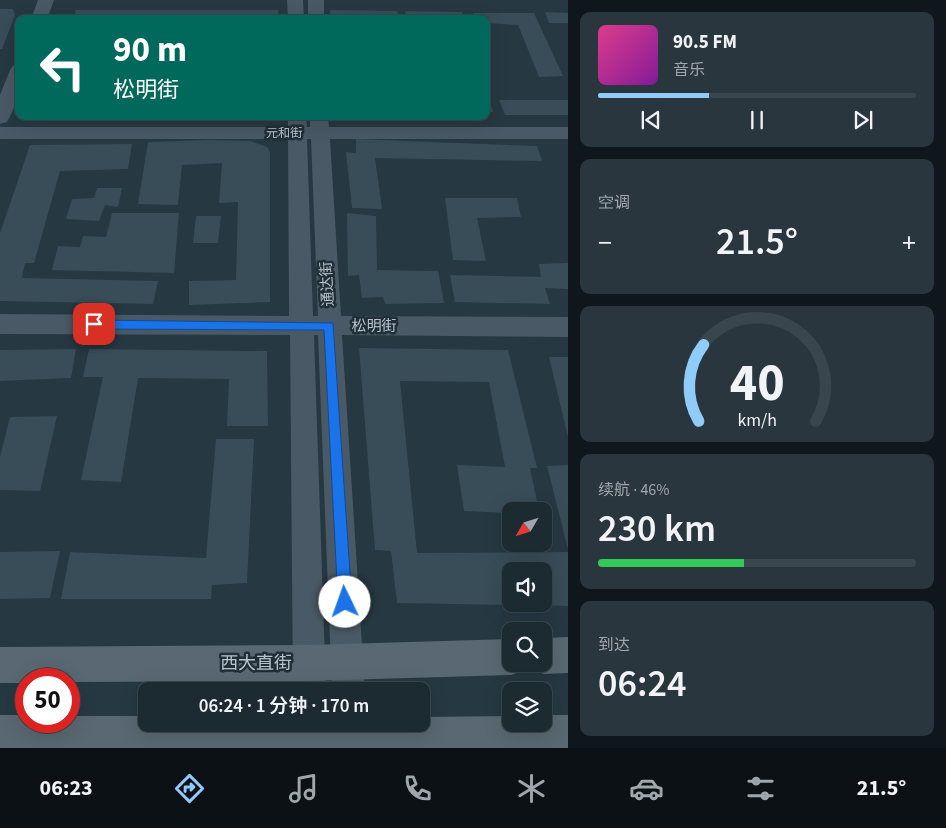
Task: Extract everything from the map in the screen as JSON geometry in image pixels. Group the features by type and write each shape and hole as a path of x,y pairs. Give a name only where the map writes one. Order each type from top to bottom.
{"main road":[{"path":"552,656 568,655"},
{"name":"西大直街","path":"0,664 308,677 349,676 502,658"},
{"path":"0,734 350,736 568,734"}],"street":[{"path":"40,15 46,0"},
{"path":"295,0 296,15"},
{"path":"316,0 316,15"},
{"path":"0,118 15,80"},
{"name":"元和街","path":"0,133 308,125 568,133"},
{"name":"通达街","path":"308,125 301,326 308,677"},
{"name":"通达街","path":"308,125 330,326 349,676"},
{"name":"松明街","path":"0,324 568,327"}],"building":[{"path":"0,9 13,9 15,15 2,49 0,49"},
{"path":"76,10 278,10 279,15 75,15"},
{"path":"330,10 397,11 398,15 331,15"},
{"path":"405,11 462,12 463,15 406,15"},
{"path":"545,12 568,13 568,23 549,23"},
{"path":"473,13 534,13 563,76 539,77 518,25 490,23 490,15 474,15"},
{"path":"499,100 568,100 568,115 505,115"},
{"path":"356,139 537,146 542,161 375,158 382,209 352,208 346,152 356,153"},
{"path":"250,141 267,147 270,152 270,302 189,305 189,281 236,280 238,202 219,203 222,163 182,165 178,205 138,204 148,142"},
{"path":"132,144 128,169 60,171 34,263 25,263 22,278 158,281 153,304 0,301 0,233 30,145"},
{"path":"97,188 122,188 118,207 105,205 99,221 66,219 72,199 94,198"},
{"path":"445,198 517,198 521,217 477,218 486,261 453,260"},
{"path":"112,213 179,213 174,273 52,270 58,246 80,247 83,236 106,237"},
{"path":"347,213 376,216 377,270 438,271 444,303 385,304 383,297 362,298 359,275 348,276"},
{"path":"196,216 221,216 218,243 193,243"},
{"path":"568,263 568,289 545,288 550,304 455,302 450,275 541,277 539,264"},
{"path":"359,348 508,350 537,468 530,468 537,502 502,502 502,513 464,511 457,465 505,467 489,382 400,381 417,553 568,552 568,606 552,605 552,562 502,562 502,605 397,603 391,551 375,550"},
{"path":"76,349 71,378 0,381 0,350"},
{"path":"89,349 267,351 268,426 227,426 229,379 138,378 121,482 81,480 103,377 83,377"},
{"path":"549,357 568,357 568,437"},
{"path":"57,416 40,491 0,490 0,457 10,417"},
{"path":"216,439 254,439 247,583 212,585 211,599 61,599 70,552 206,558"},
{"path":"568,465 568,549 547,466"},
{"path":"60,551 50,598 0,599 0,552"}],"route":[{"path":"94,324 330,326 345,602"}]}
